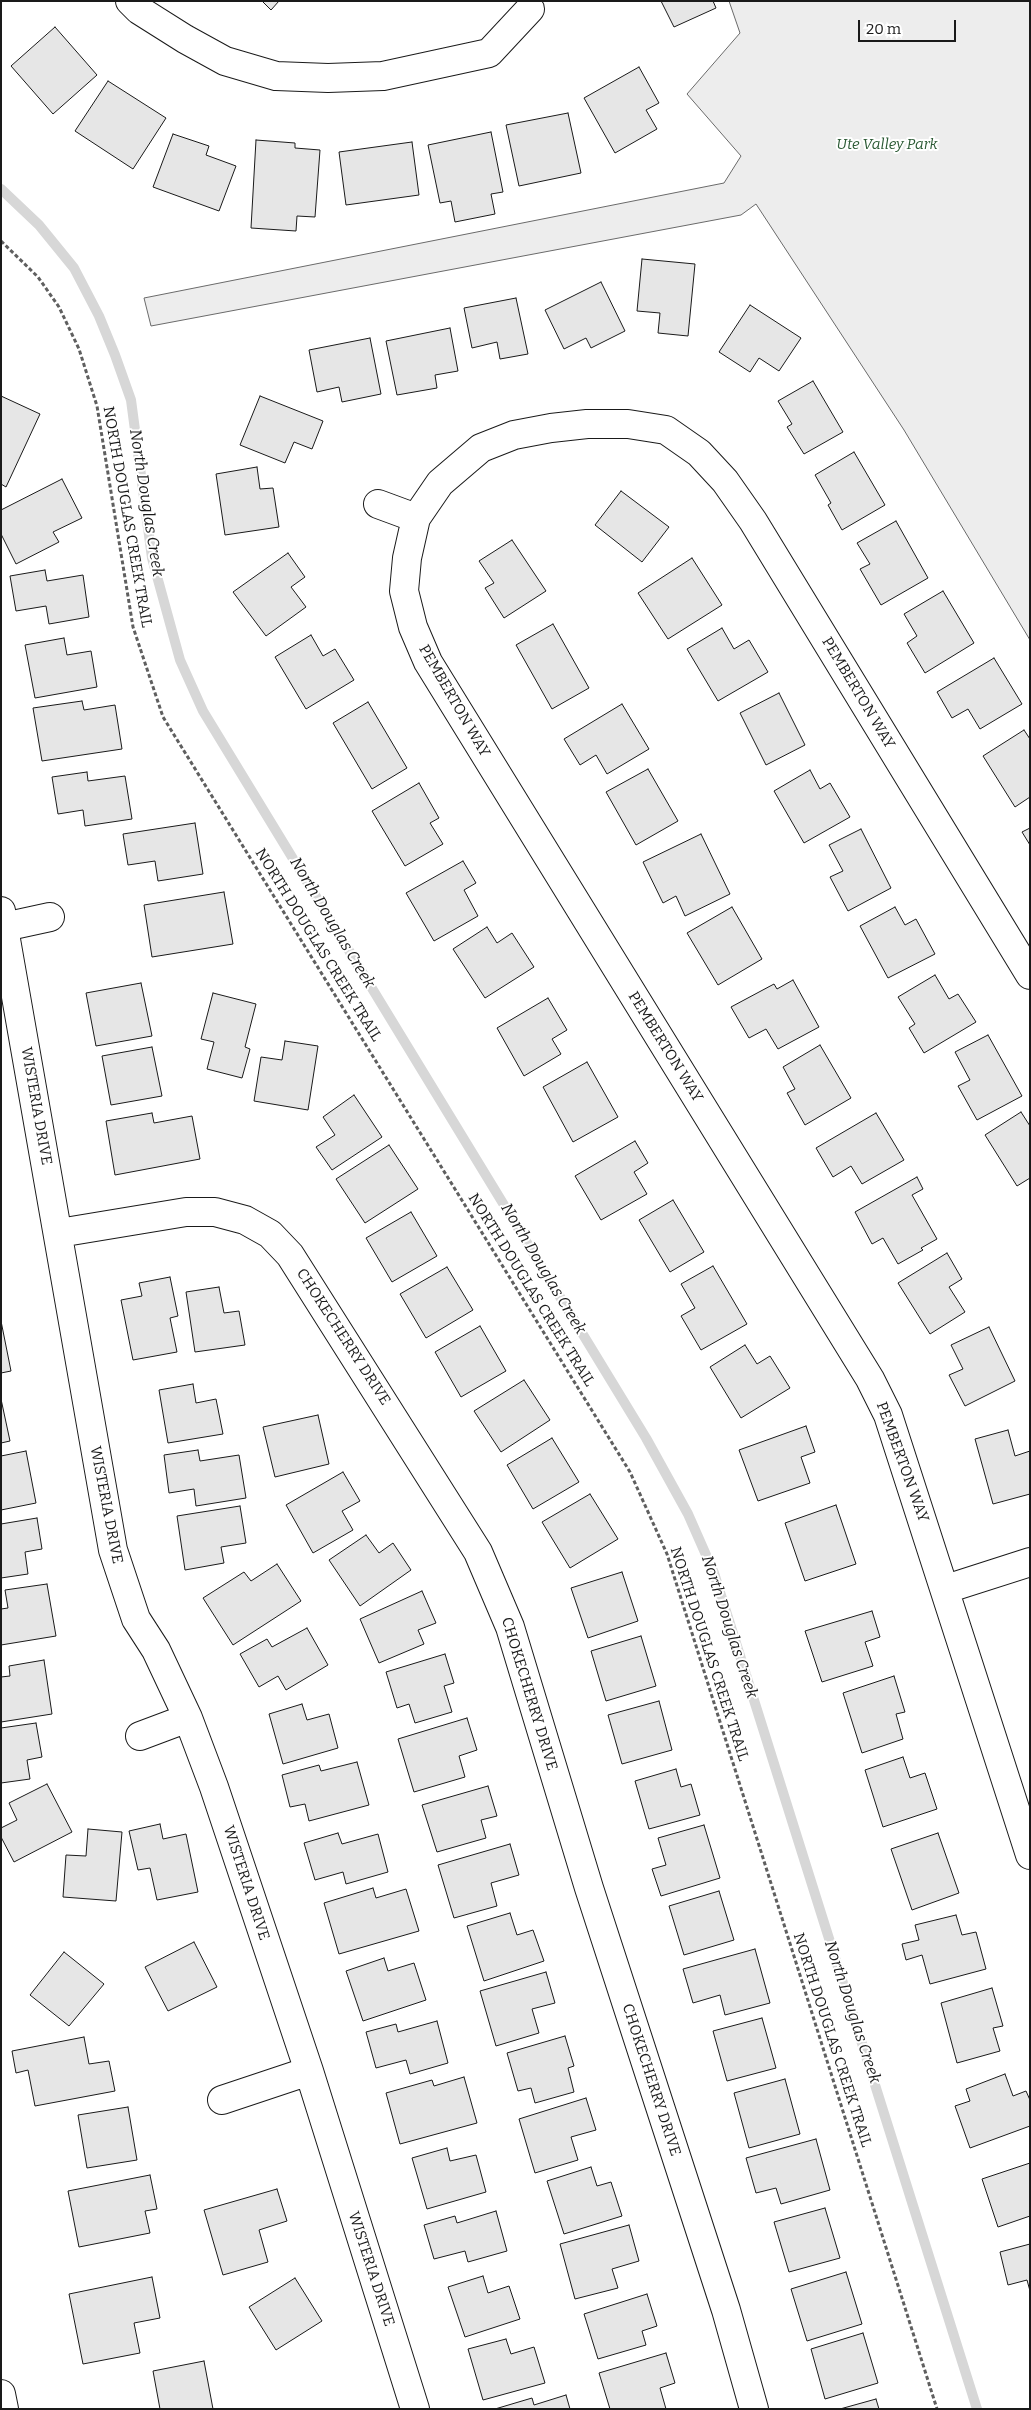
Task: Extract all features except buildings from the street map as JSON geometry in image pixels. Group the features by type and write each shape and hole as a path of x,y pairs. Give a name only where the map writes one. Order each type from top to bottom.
{"street":[{"path":"130,1 139,10 185,40 225,61 276,76 328,78 383,76 489,53 530,9"},
{"name":"PEMBERTON WAY","path":"1030,975 753,521 725,481 671,422 587,424 514,435 480,448 440,484 416,518 407,558 404,591 413,627 428,662 870,1379 888,1414 1030,1855"},
{"path":"378,504 416,518"},
{"path":"3,919 50,918"},
{"name":"WISTERIA DRIVE","path":"3,919 113,1550 136,1619 156,1650 188,1718 214,1787 309,2071 415,2409"},
{"name":"CHOKECHERRY DRIVE","path":"59,1233 186,1212 215,1212 245,1220 270,1234 290,1254 478,1552 510,1628 589,1888 726,2310 754,2409"},
{"path":"946,1590 1030,1562"},
{"path":"140,1736 188,1718"},
{"path":"222,2100 309,2071"},
{"path":"1,2394 4,2409"}],"path":[{"name":"NORTH DOUGLAS CREEK TRAIL","path":"1,241 43,285 59,306 79,349 97,406 133,627 163,717 630,1472 667,1554 937,2409"}],"shaded area":[{"name":"Ute Valley Park","path":"729,1 1030,1 1030,640 904,430 756,204 741,215 151,326 144,298 724,183 741,156 687,94 740,33"}],"waterway":[{"name":"North Douglas Creek","path":"1,189 39,225 74,268 99,316 115,355 131,400 152,558 180,660 203,711 646,1438 688,1514 714,1573 977,2409"}]}
